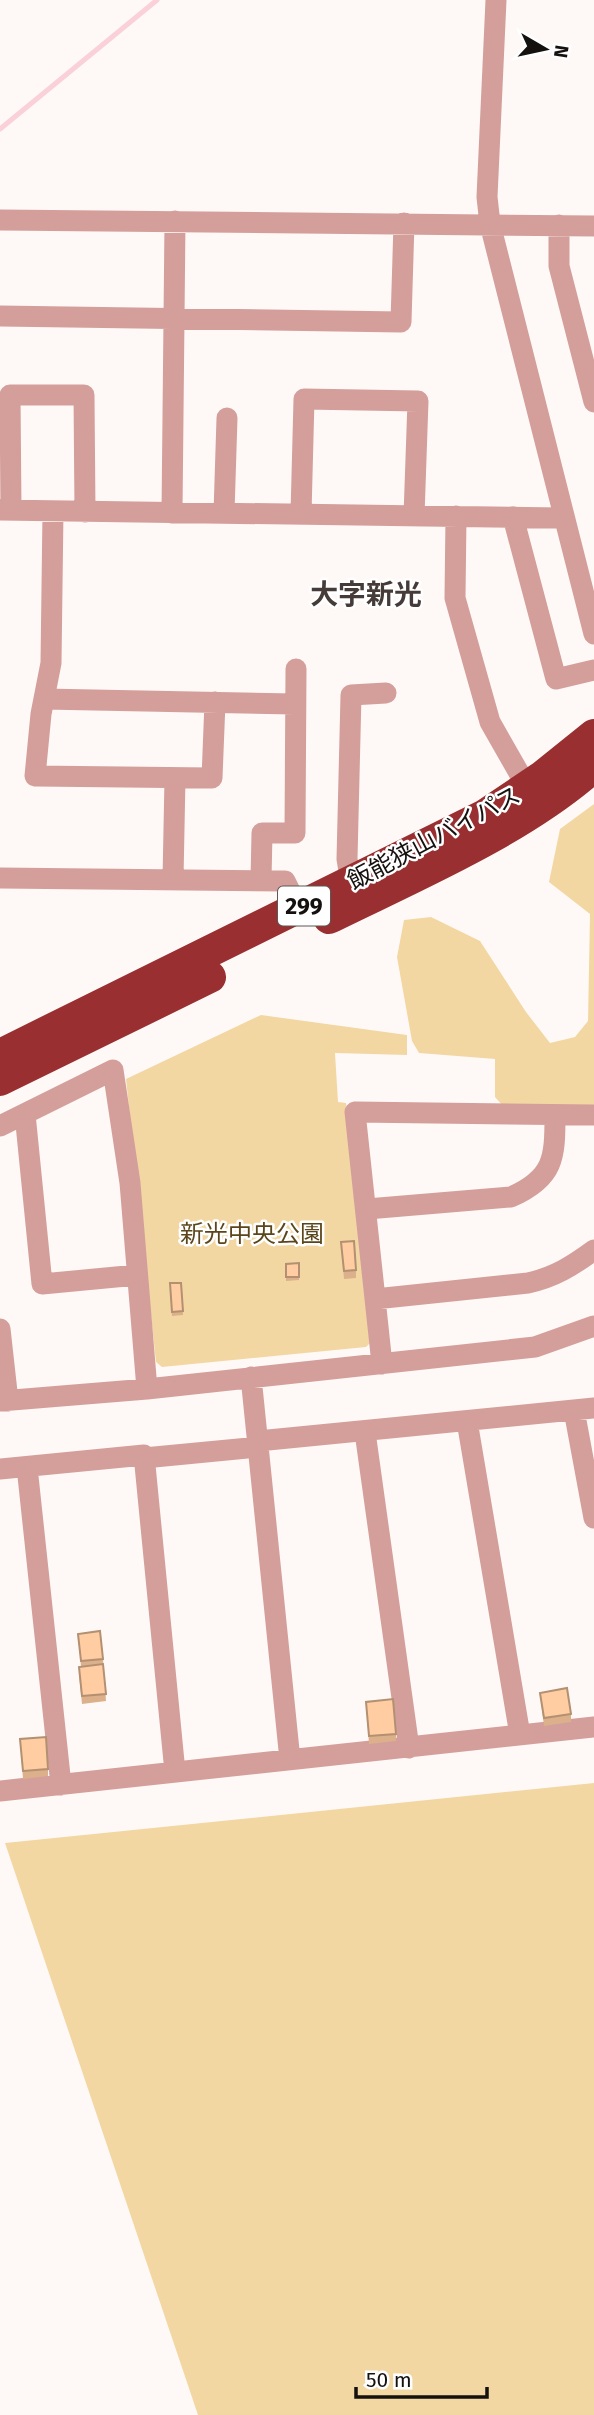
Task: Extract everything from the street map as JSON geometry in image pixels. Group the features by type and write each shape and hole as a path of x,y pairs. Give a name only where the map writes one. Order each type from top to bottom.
{"highway":[{"name":"飯能狭山バイパス","path":"0,1055 485,816 594,735"},
{"name":"飯能狭山バイパス","path":"0,1080 505,829 561,792 594,766"}],"street":[{"path":"496,0 487,197 490,224 593,629"},
{"path":"0,220 594,226"},
{"path":"172,513 175,221"},
{"path":"0,316 401,322 404,223"},
{"path":"559,225 559,266 584,324 592,389"},
{"path":"85,512 84,395 10,395 5,510 85,512 563,517"},
{"path":"301,514 304,399 418,401 414,516"},
{"path":"224,513 227,418"},
{"path":"53,511 51,663 35,776 212,778 215,702"},
{"path":"456,516 454,598 490,722 527,787"},
{"path":"513,517 556,679 594,670"},
{"path":"261,880 262,833 295,833 296,669"},
{"path":"351,883 347,859 351,695 386,693"},
{"path":"44,699 294,704"},
{"path":"173,879 175,778"},
{"path":"0,878 285,881 299,909"},
{"path":"0,1126 113,1070 130,1183 147,1388"},
{"path":"382,1364 355,1112 594,1115"},
{"path":"25,1114 42,1284 137,1275"},
{"path":"367,1209 511,1197 527,1190 546,1171 554,1156 555,1115"},
{"path":"375,1299 528,1283 550,1278 571,1268 594,1250"},
{"path":"0,1337 4,1401 535,1347 594,1326"},
{"path":"251,1377 290,1760"},
{"path":"144,1458 584,1409 594,1518"},
{"path":"467,1420 520,1735"},
{"path":"365,1432 409,1748"},
{"path":"0,1469 144,1455 176,1772"},
{"path":"27,1466 61,1785"},
{"path":"0,1791 594,1727"}],"green space":[{"path":"594,804 594,1106 503,1106 495,1097 495,1059 419,1053 412,1041 397,957 404,920 431,917 480,941 526,1012 550,1043 575,1037 588,1021 590,914 549,882 560,829"},
{"name":"新光中央公園","path":"261,1015 407,1035 407,1055 335,1053 338,1102 346,1103 372,1341 366,1347 162,1367 156,1362 126,1079"},
{"path":"594,1783 594,2415 198,2415 5,1843"}],"building":[{"path":"354,1241 356,1270 344,1271 341,1242"},
{"path":"299,1263 299,1277 286,1277 286,1264"},
{"path":"170,1283 181,1283 183,1311 172,1312"},
{"path":"100,1631 103,1659 81,1661 78,1634"},
{"path":"103,1664 106,1694 82,1696 79,1667"},
{"path":"567,1688 571,1714 544,1718 540,1693"},
{"path":"393,1699 396,1734 369,1736 366,1702"},
{"path":"46,1737 48,1769 23,1771 20,1739"}],"waterway":[{"path":"0,129 157,0"}],"district":[{"name":"大字新光","path":"366,594"}]}
